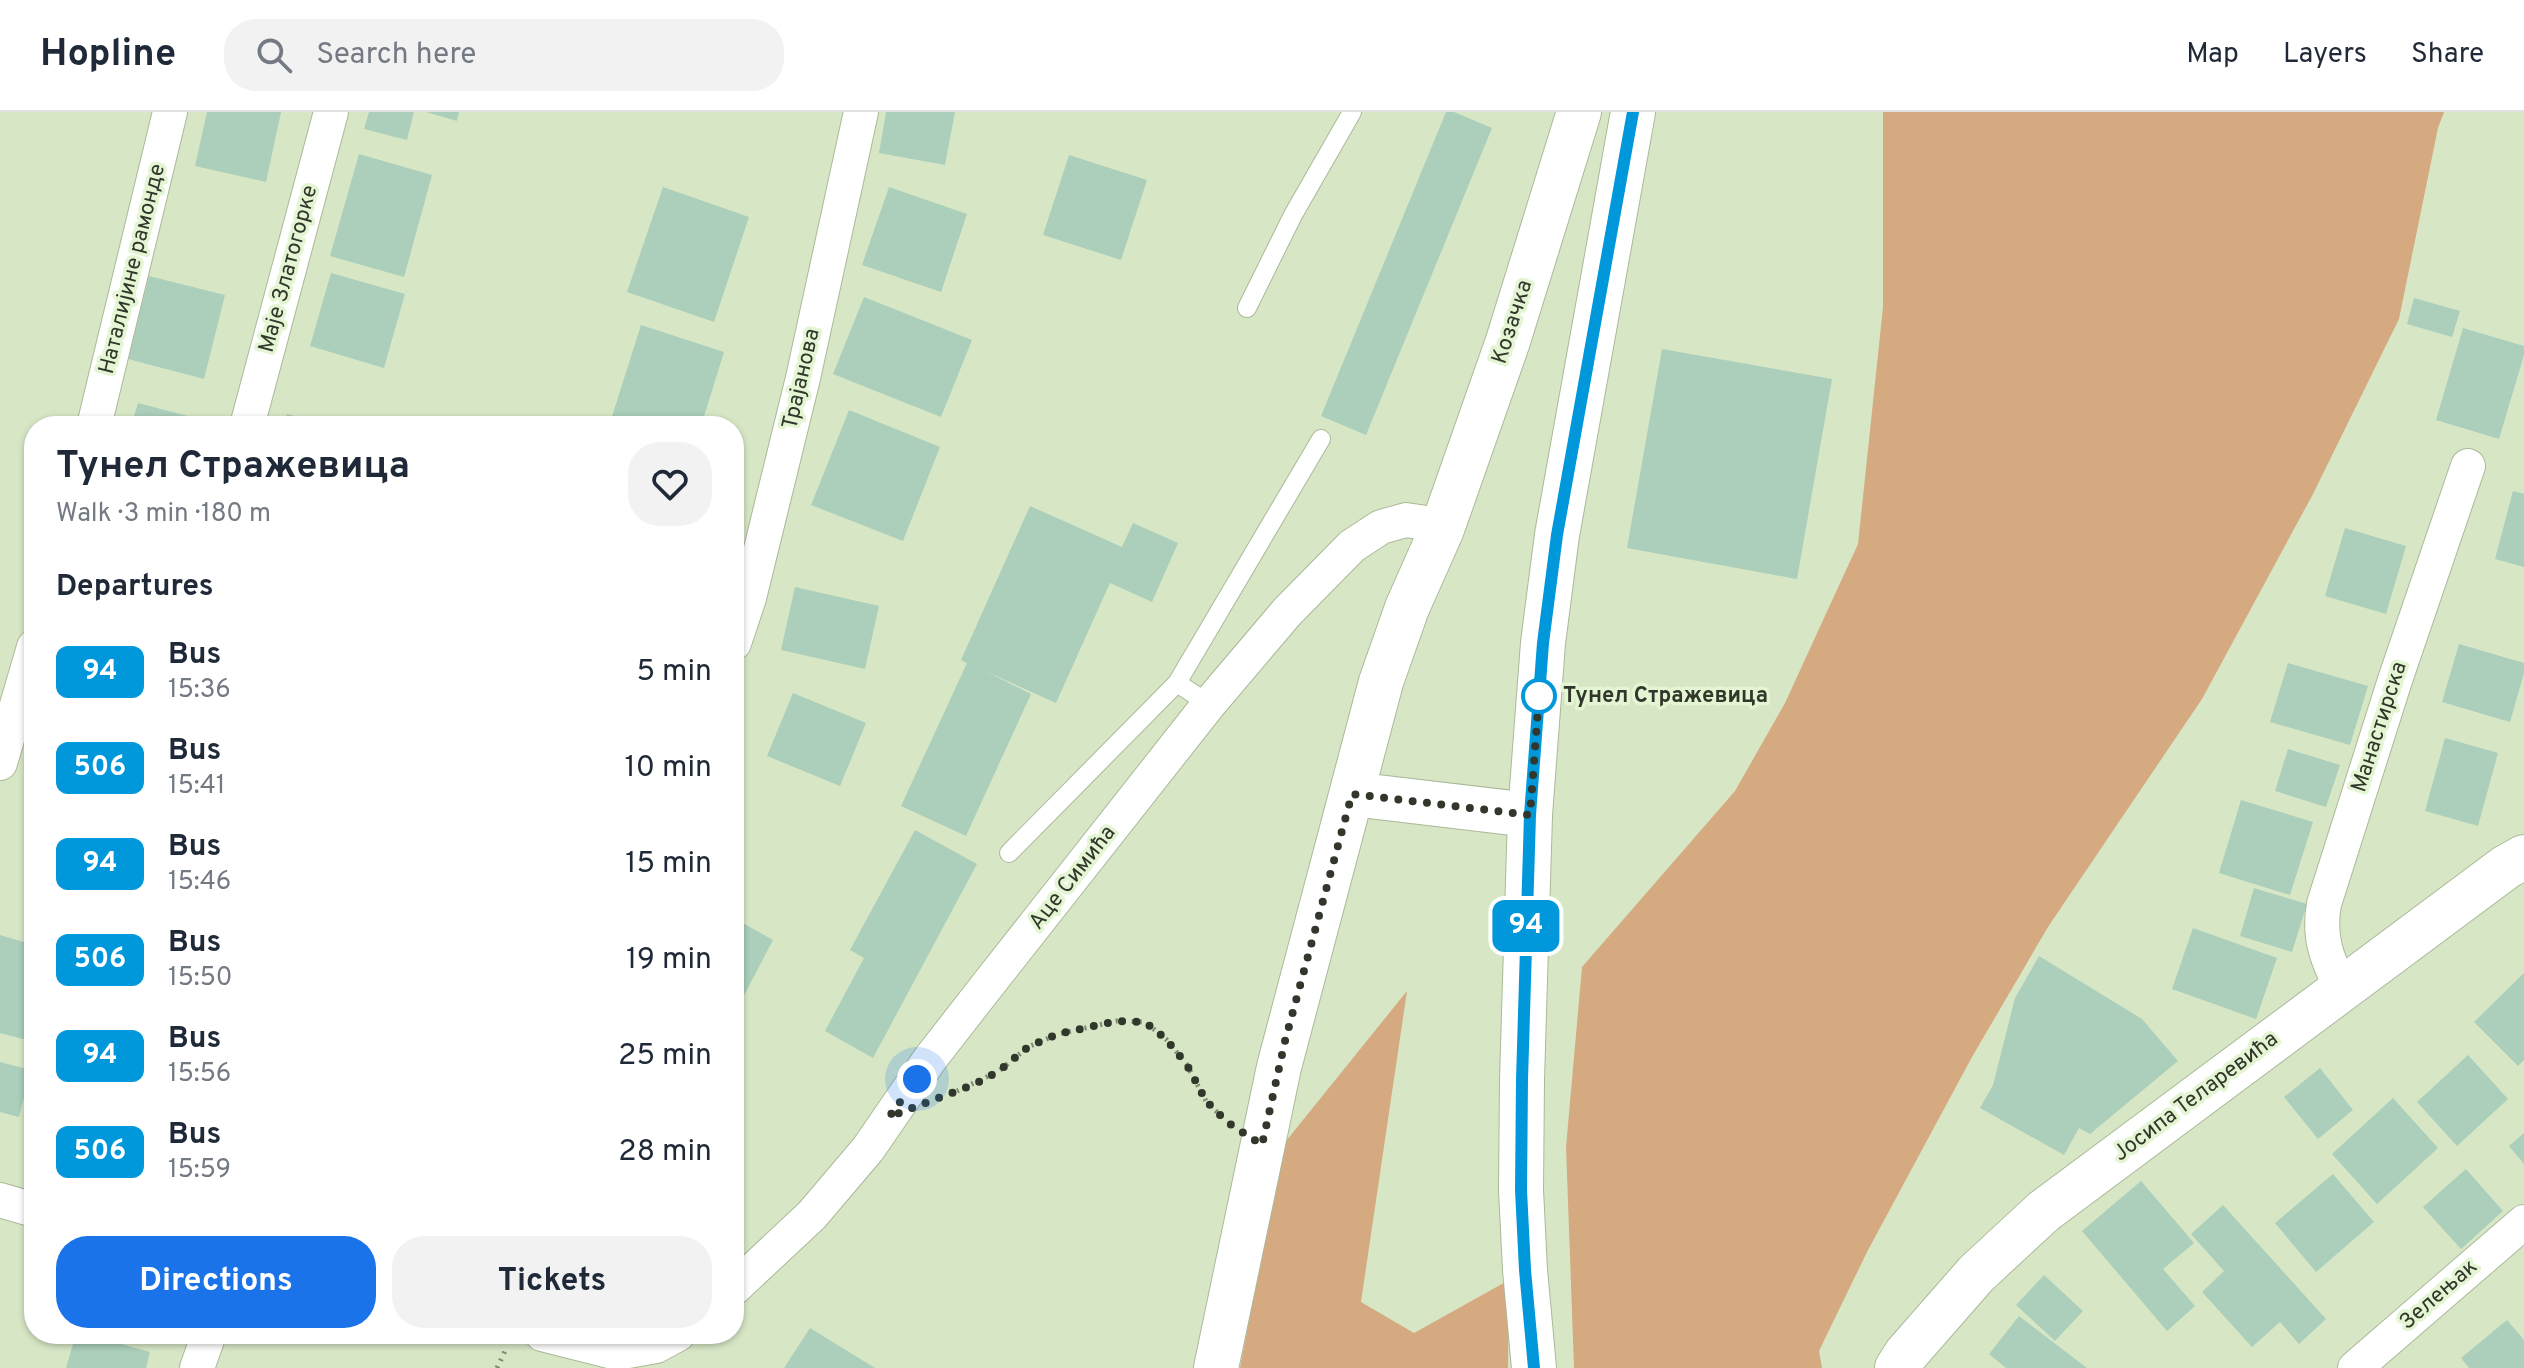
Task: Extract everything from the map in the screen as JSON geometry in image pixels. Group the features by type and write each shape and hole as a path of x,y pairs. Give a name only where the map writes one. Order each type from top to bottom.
{"main road":[{"name":"Козачка","path":"1216,1368 1290,1024 1381,682 1407,608 1442,529 1508,341 1579,112"},
{"path":"1534,1368 1521,1190 1530,815 1549,587 1633,112"},
{"path":"1352,794 1530,815"},
{"name":"Јосипа Теларевића","path":"1897,1368 1976,1274 2044,1211 2506,867 2524,857"}],"street":[{"name":"Наталијине рамонде","path":"96,416 170,112"},
{"name":"Маје Златогорке","path":"250,416 331,112"},
{"name":"Трајанова","path":"744,613 803,378 861,112"},
{"name":"Манастирска","path":"2342,989 2322,943 2320,924 2324,904 2395,680 2468,466"},
{"name":"Аце Симића","path":"744,1279 812,1215 868,1149 981,993 1209,704 1287,612 1364,536 1406,520 1442,529"},
{"path":"0,763 24,681"},
{"path":"0,1200 24,1207"},
{"name":"Зелењак","path":"2355,1368 2524,1222"},
{"path":"197,1368 205,1344"},
{"path":"581,1344 617,1353 660,1344"}],"lane":[{"path":"1247,308 1293,215 1352,112"},
{"path":"1009,853 1177,683 1321,439"},
{"path":"1177,683 1209,704"}],"path":[{"path":"889,1117 975,1084 999,1071 1028,1047 1058,1034 1117,1021 1145,1022 1166,1039 1187,1065 1206,1101 1227,1122 1262,1145"}],"shaded area":[{"path":"1883,112 2444,112 2438,128 2399,319 2313,494 2202,699 2048,927 1972,1057 1867,1252 1819,1351 1822,1368 1574,1368 1566,1147 1582,967 1735,791 1785,703 1858,544 1883,307"},
{"path":"1407,991 1361,1302 1414,1333 1509,1280 1508,1368 1240,1368 1282,1146"}],"building":[{"path":"207,112 281,112 266,182 195,166"},
{"path":"369,112 414,112 407,140 364,129"},
{"path":"426,112 459,112 457,121"},
{"path":"886,112 955,112 945,165 879,153"},
{"path":"1446,112 1454,112 1492,128 1366,435 1321,416"},
{"path":"359,154 432,175 404,277 330,256"},
{"path":"1069,155 1147,180 1121,260 1043,235"},
{"path":"663,187 749,217 714,322 627,292"},
{"path":"889,187 967,214 941,292 862,265"},
{"path":"331,273 405,294 384,368 310,346"},
{"path":"149,276 225,295 204,379 128,359"},
{"path":"864,297 972,340 941,417 833,374"},
{"path":"2414,298 2460,311 2452,337 2407,324"},
{"path":"641,325 724,352 704,416 612,416"},
{"path":"2463,328 2524,346 2499,439 2436,420"},
{"path":"1662,349 1832,379 1797,579 1627,548"},
{"path":"138,403 188,416 134,416"},
{"path":"849,410 940,447 903,541 811,505"},
{"path":"2513,491 2524,494 2524,567 2495,559"},
{"path":"1030,506 1122,547 1133,523 1178,543 1152,602 1110,583 1056,703 985,671 1031,694 966,836 901,806 967,663 961,660"},
{"path":"2345,528 2406,546 2386,614 2325,596"},
{"path":"795,587 879,606 865,669 781,650"},
{"path":"2459,644 2524,663 2510,722 2442,702"},
{"path":"2288,663 2368,686 2350,745 2270,722"},
{"path":"793,693 866,723 840,786 767,756"},
{"path":"2445,738 2498,753 2478,826 2425,811"},
{"path":"2288,749 2340,765 2326,807 2275,791"},
{"path":"2241,800 2313,822 2290,895 2219,873"},
{"path":"915,830 977,864 873,1058 825,1031 864,958 850,950"},
{"path":"2254,888 2307,904 2292,952 2240,936"},
{"path":"744,924 773,940 744,995"},
{"path":"2193,928 2277,958 2256,1019 2172,989"},
{"path":"0,935 24,942 24,1039 0,1033"},
{"path":"2039,956 2142,1019 2178,1061 2090,1134 2079,1128 2064,1155 1980,1108 1993,1085 2015,998"},
{"path":"2524,973 2524,1060 2518,1066 2474,1022"},
{"path":"2468,1055 2508,1099 2457,1146 2417,1102"},
{"path":"0,1062 24,1068 24,1097 19,1117 0,1112"},
{"path":"2320,1068 2353,1110 2318,1139 2284,1097"},
{"path":"2393,1098 2438,1148 2377,1204 2332,1154"},
{"path":"2524,1133 2524,1164 2509,1146"},
{"path":"2466,1169 2503,1211 2461,1249 2423,1207"},
{"path":"2333,1174 2374,1222 2316,1272 2275,1223"},
{"path":"2141,1181 2194,1243 2163,1269 2195,1306 2167,1331 2082,1231"},
{"path":"2223,1205 2326,1319 2299,1344 2280,1322 2252,1347 2202,1292 2224,1271 2191,1234"},
{"path":"2044,1275 2083,1311 2055,1341 2016,1305"},
{"path":"2019,1316 2087,1368 2006,1368 1989,1354"},
{"path":"2507,1320 2524,1340 2524,1368 2469,1368 2461,1358"},
{"path":"810,1328 875,1368 784,1368"},
{"path":"73,1344 121,1344 150,1352 146,1368 66,1368"}],"bus line":[{"name":"94","path":"1534,1368 1521,1190 1522,1080 1530,815 1543,643 1557,535 1633,112"}],"place":[{"name":"Тунел Стражевица","path":"1539,696"}],"route":[{"path":"917,1079 889,1117 975,1084 999,1071 1028,1047 1058,1034 1117,1021 1145,1022 1166,1039 1187,1065 1206,1101 1227,1122 1262,1145 1285,1041 1352,794 1530,815 1539,696"}]}
